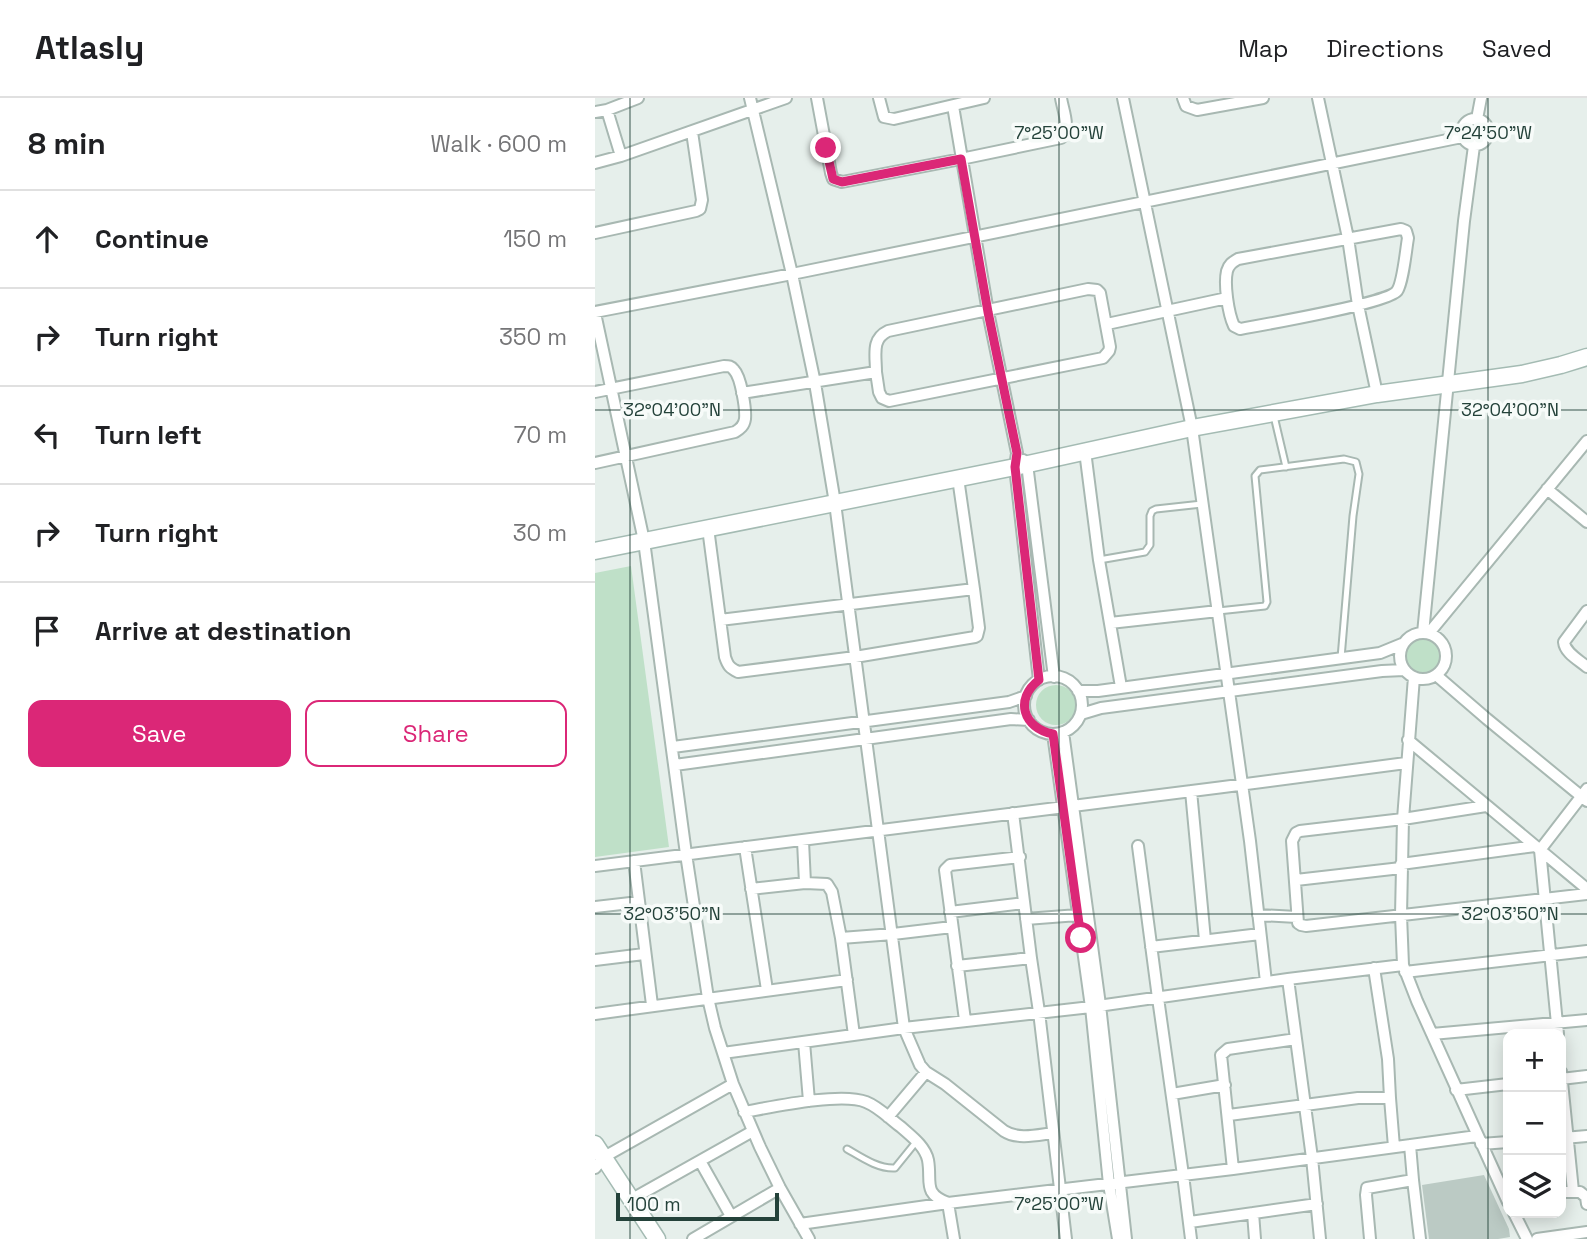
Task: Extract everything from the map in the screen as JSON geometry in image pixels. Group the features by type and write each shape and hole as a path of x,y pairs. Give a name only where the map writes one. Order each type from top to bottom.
{"main road":[{"path":"595,551 958,478 1020,461 1085,451 1377,394 1523,374 1587,357"},
{"path":"598,1157 632,1199 657,1239"}],"street":[{"path":"621,156 601,111 638,98"},
{"path":"750,98 815,383 835,503 904,1028 920,1065 926,1072 1008,1134 1018,1136 1053,1133"},
{"path":"595,163 786,98"},
{"path":"817,98 831,173 833,179 842,182 1061,138 1066,130 1061,98"},
{"path":"879,98 884,117 894,120 984,98"},
{"path":"1123,98 1192,428 1243,785 1266,982"},
{"path":"1183,98 1186,106 1197,110 1263,98"},
{"path":"1318,98 1377,394"},
{"path":"1477,119 1481,98"},
{"path":"953,106 988,312 1020,461 1054,677"},
{"path":"1477,119 1486,124 1489,134 1483,143 1474,146 1462,136 1465,124 1477,119"},
{"path":"595,233 700,209 702,200 692,132"},
{"path":"809,1239 780,1188 744,1112 723,1054 708,998 686,854 645,541 595,312 1462,136"},
{"path":"1426,633 1464,221 1474,146"},
{"path":"1401,229 1407,234 1400,286 1393,295 1358,305 1240,329 1232,323 1227,298 1227,273 1231,262 1238,259 1401,229"},
{"path":"1097,290 1107,324 1109,352 1103,358 1002,379 889,401 882,398 876,372 875,344 881,335 888,331 988,312 1097,290"},
{"path":"1107,324 1227,298"},
{"path":"595,392 724,366 734,369 737,374 745,419 740,430 595,463"},
{"path":"742,393 876,372"},
{"path":"1426,633 1587,441"},
{"path":"1085,451 1099,560 1121,687"},
{"path":"1020,461 1039,680"},
{"path":"708,528 727,664 738,672 855,657 977,636 979,628 958,478"},
{"path":"1547,489 1587,522"},
{"path":"720,620 974,589"},
{"path":"1110,623 1217,611"},
{"path":"1587,611 1565,638 1564,646 1587,667"},
{"path":"1078,691 1098,691 1380,653 1402,644 1415,634 1436,636 1445,648 1445,663 1436,675 1429,678 1421,679 1409,674 1382,671 1101,708 1081,714"},
{"path":"1402,644 1399,657 1409,674 1401,866 1404,968 1503,1190"},
{"path":"1296,880 1537,848 1585,795 1487,719 1436,675"},
{"path":"1054,677 1064,678 1072,683 1078,691 1082,706 1077,722 1071,728 1058,733 1044,732 1035,727 1029,720 1025,704 1029,690 1039,680 1054,677"},
{"path":"673,747 1009,702 1026,696"},
{"path":"675,765 1011,719 1029,720"},
{"path":"1058,733 1095,1006 1118,1239"},
{"path":"1408,740 1587,892"},
{"path":"595,866 878,832 1406,762"},
{"path":"1191,791 1205,940"},
{"path":"1068,806 1078,915 1095,1006"},
{"path":"1486,806 1296,833 1292,841 1298,923 1306,926 1587,892"},
{"path":"1013,813 1066,1239"},
{"path":"803,841 805,883"},
{"path":"1138,846 1191,1239"},
{"path":"745,847 767,990"},
{"path":"1537,848 1558,1029 1587,1020"},
{"path":"965,1020 946,867 1020,857"},
{"path":"634,861 652,1005"},
{"path":"751,889 805,883 821,883 830,887 841,938 854,1035"},
{"path":"595,907 639,902"},
{"path":"950,912 1024,904"},
{"path":"1025,919 1078,915"},
{"path":"1258,915 1297,917"},
{"path":"841,938 952,927"},
{"path":"1151,947 1259,934"},
{"path":"723,1054 1374,968 1404,968 1587,951"},
{"path":"595,960 645,954"},
{"path":"957,966 1031,958"},
{"path":"1374,968 1388,1059 1394,1147"},
{"path":"1287,979 1312,1158 1320,1239"},
{"path":"595,1014 847,980"},
{"path":"1432,1034 1503,1031"},
{"path":"1233,1169 1221,1060 1224,1051 1296,1039"},
{"path":"804,1042 809,1101"},
{"path":"888,1118 926,1072"},
{"path":"1566,1078 1587,1076"},
{"path":"598,1157 733,1084"},
{"path":"1172,1094 1225,1085"},
{"path":"1457,1090 1503,1085"},
{"path":"744,1112 844,1098 873,1105 922,1147 928,1159 931,1192 936,1199 948,1203"},
{"path":"1229,1115 1358,1098 1390,1098"},
{"path":"632,1199 753,1131"},
{"path":"1566,1138 1587,1136"},
{"path":"800,1224 1410,1145 1479,1140 1503,1142"},
{"path":"1410,1145 1420,1239"},
{"path":"1566,1150 1573,1191"},
{"path":"700,1161 731,1216"},
{"path":"1370,1239 1367,1188 1413,1180"},
{"path":"1114,1183 1126,1239"},
{"path":"693,1239 780,1188"},
{"path":"1566,1192 1584,1194 1587,1204"},
{"path":"948,1203 954,1239"},
{"path":"1190,1222 1317,1204"},
{"path":"1253,1213 1255,1239"},
{"path":"1516,1218 1527,1239"},
{"path":"1537,1239 1587,1232"}],"lane":[{"path":"1273,413 1286,467"},
{"path":"1217,611 1265,606 1267,602 1255,477 1260,470 1344,459 1356,462 1359,474 1341,658"},
{"path":"1099,560 1145,552 1150,545 1150,516 1156,509 1202,504"},
{"path":"846,1149 887,1169 895,1168 916,1142"}],"green space":[{"path":"631,566 669,847 595,857 595,573"},
{"path":"1423,635 1438,641 1444,656 1438,671 1423,677 1408,671 1402,656 1408,641"},
{"path":"1056,685 1070,691 1076,705 1070,719 1056,725 1042,719 1036,705 1042,691"}],"building":[{"path":"1484,1175 1509,1229 1510,1237 1429,1239 1422,1185"}],"route":[{"path":"826,148 833,179 842,182 961,159 988,312 1017,453 1015,467 1039,680 1026,696 1025,712 1035,727 1053,734 1081,938"}]}
